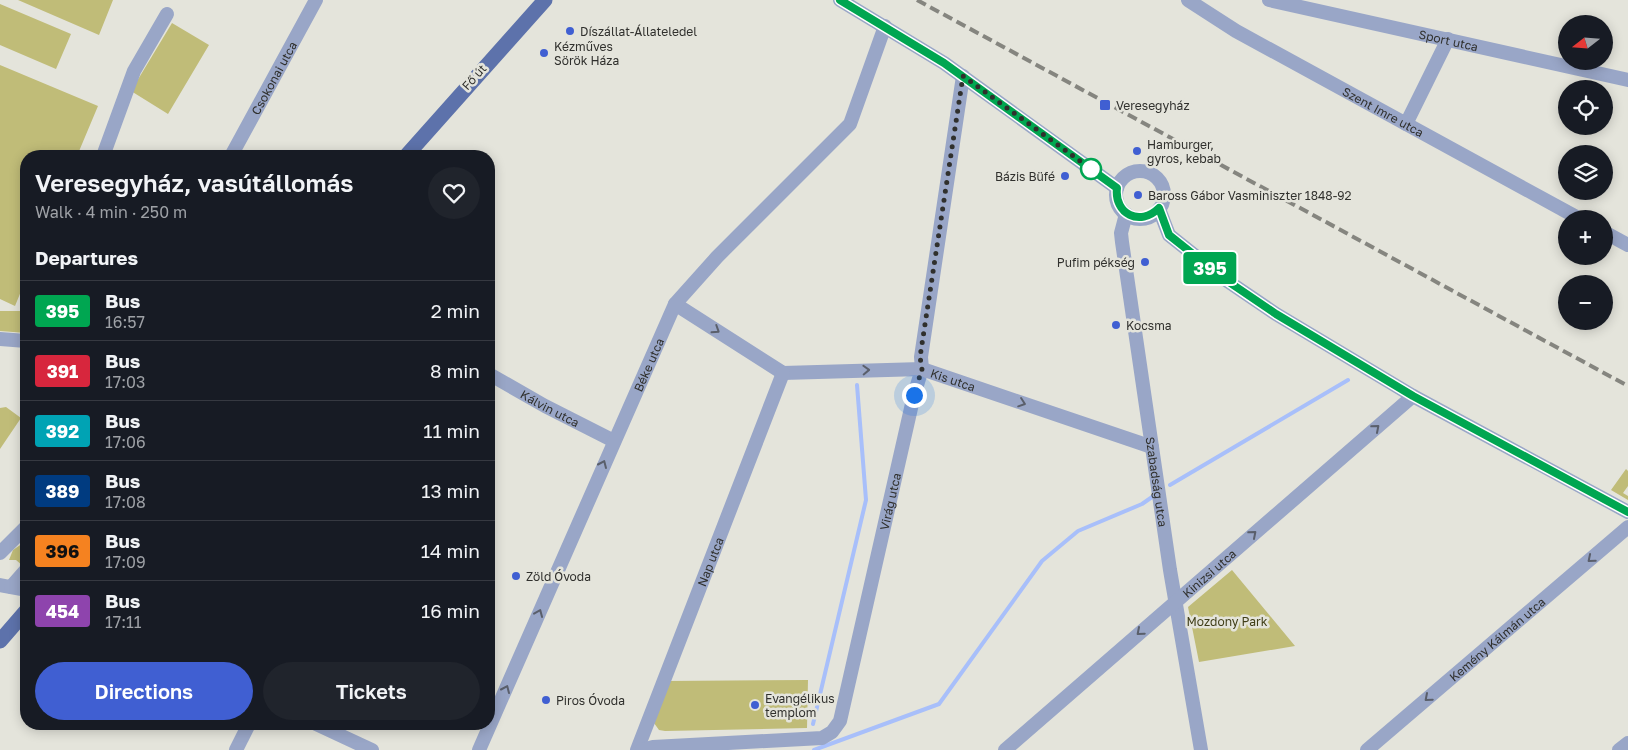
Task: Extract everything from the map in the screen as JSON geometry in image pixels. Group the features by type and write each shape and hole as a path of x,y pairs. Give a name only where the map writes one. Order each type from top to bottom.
{"main road":[{"name":"Fő út","path":"411,150 545,0"},
{"path":"0,642 20,618"}],"street":[{"name":"Csokonai utca","path":"234,150 316,0"},
{"path":"840,0 885,26 963,76 1117,188"},
{"name":"Szent Imre utca","path":"1188,0 1236,31 1564,210"},
{"name":"Sport utca","path":"1269,0 1628,80"},
{"path":"105,150 134,71 168,14"},
{"name":"Béke utca","path":"495,713 675,304 717,256 850,124 885,26"},
{"path":"1406,124 1448,39"},
{"name":"Virág utca","path":"642,750 653,747 822,738 832,732 840,721 911,404 922,369 920,357 963,76"},
{"path":"1159,208 1147,217 1140,218 1126,214 1117,202 1117,188 1121,180 1134,172 1150,173 1161,185 1163,193 1159,208 1169,235 1223,278 1276,314 1413,396 1628,512"},
{"name":"Szabadság utca","path":"1126,214 1121,233 1122,242 1200,750"},
{"path":"1613,237 1628,245"},
{"path":"675,304 783,373"},
{"path":"0,339 20,341"},
{"name":"Kis utca","path":"783,373 922,369 1152,447"},
{"name":"Nap utca","path":"637,750 783,373"},
{"name":"Kálvin utca","path":"495,377 545,406 614,441"},
{"name":"Kinizsi utca","path":"1005,750 1176,599 1413,396"},
{"name":"Kemény Kálmán utca","path":"1367,750 1628,527"},
{"path":"0,553 20,534"},
{"path":"6,586 20,575"},
{"path":"6,586 20,589"},
{"path":"236,750 245,730"},
{"path":"329,730 372,750"},
{"name":"Béke utca","path":"479,750 488,730"},
{"path":"1619,750 1628,742"}],"green space":[{"path":"18,0 113,0 99,35"},
{"path":"0,4 71,34 56,69 0,45"},
{"path":"172,23 209,45 168,114 131,91"},
{"path":"0,65 98,106 80,150 20,150 20,294 15,306 0,299"},
{"path":"0,311 20,311 20,333 0,331"},
{"path":"6,407 20,417 20,419 0,449 0,408"},
{"path":"1626,469 1628,471 1628,486 1623,493 1628,496 1628,500 1611,490"},
{"path":"20,545 20,563 16,560 9,560 13,550"},
{"name":"Mozdony Park","path":"1232,570 1295,646 1199,662 1188,607"},
{"path":"808,680 807,728 665,731 659,730 654,723 667,681"}],"waterway":[{"path":"1170,485 1348,380"},
{"path":"813,724 866,500 857,385"},
{"path":"814,750 939,704 1042,561 1078,531 1142,504 1155,495"}],"railway":[{"path":"917,0 1628,386"}],"bus line":[{"name":"395","path":"840,0 944,63 1070,152 1117,188 1117,202 1126,214 1140,218 1147,217 1154,214 1159,208 1162,222 1169,235 1223,278 1276,314 1413,396 1628,512"}],"place":[{"name":"Díszállat-Állateledel","path":"570,31"},
{"name":"Kézműves Sörök Háza","path":"544,53"},
{"name":"Veresegyház","path":"1105,105"},
{"name":"Hamburger, gyros, kebab","path":"1137,151"},
{"name":"Bázis Büfé","path":"1065,176"},
{"name":"Baross Gábor Vasminiszter 1848-92","path":"1138,195"},
{"name":"Pufim pékség","path":"1145,262"},
{"name":"Kocsma","path":"1116,325"},
{"name":"Zöld Óvoda","path":"516,576"},
{"name":"Piros Óvoda","path":"546,700"},
{"name":"Evangélikus templom","path":"755,705"}],"route":[{"path":"914,395 922,369 920,357 963,76 1091,169"}]}
